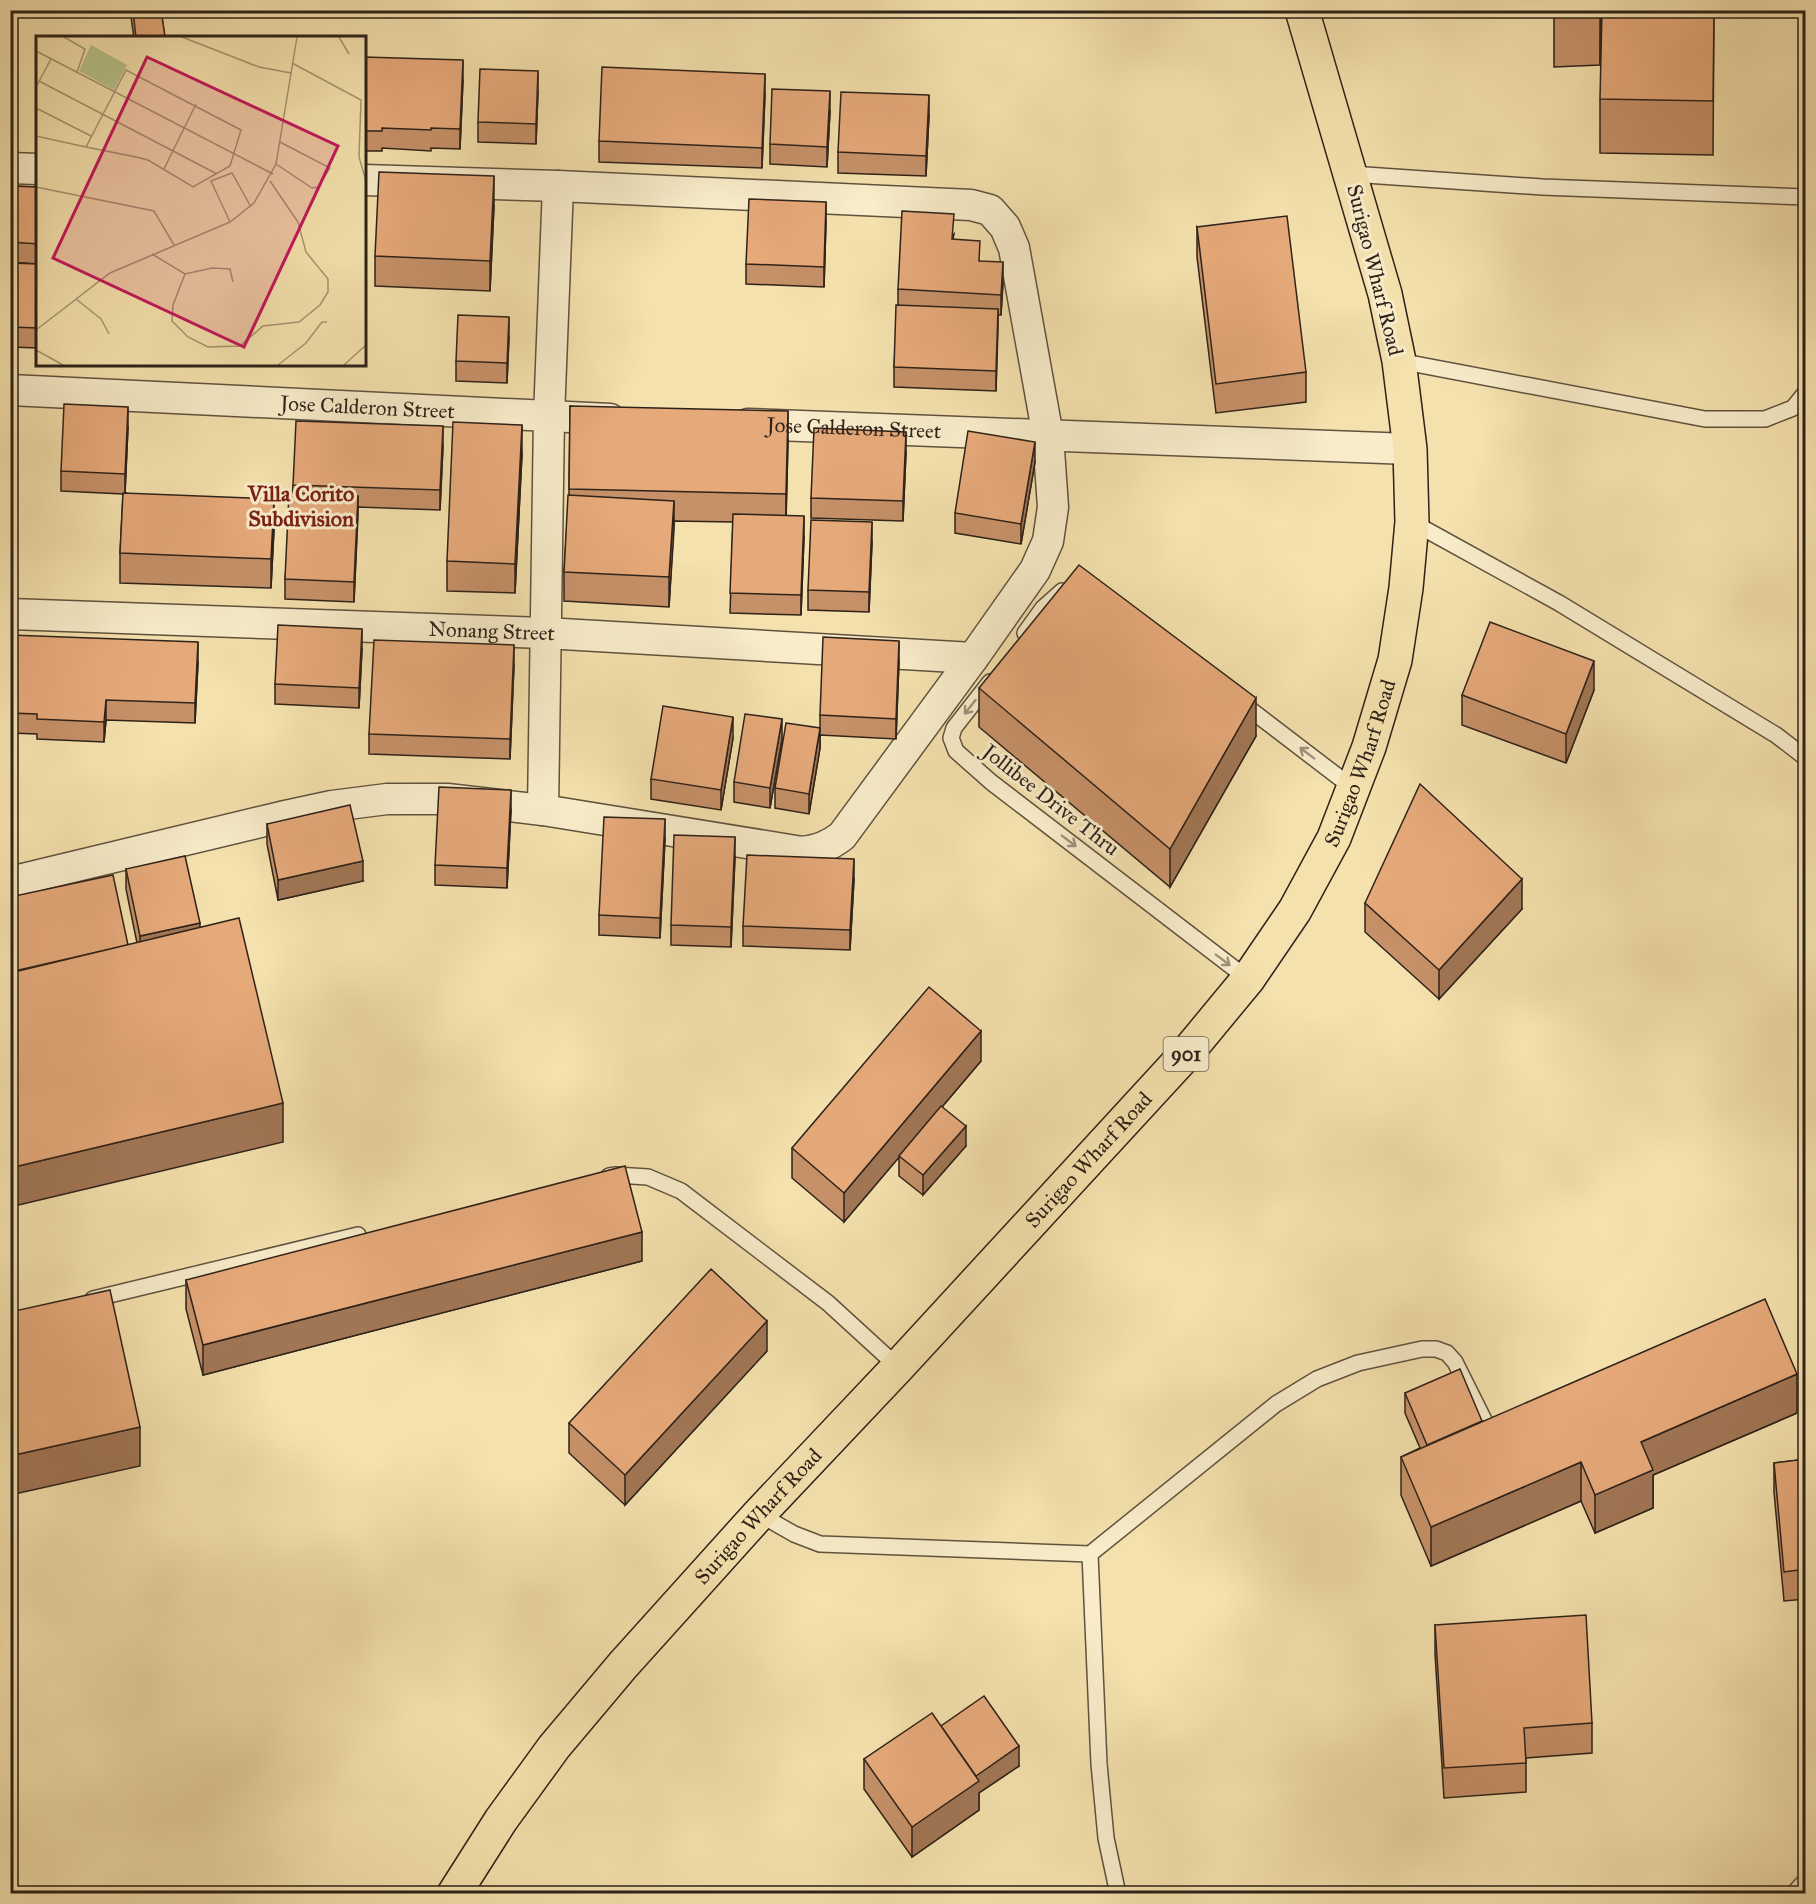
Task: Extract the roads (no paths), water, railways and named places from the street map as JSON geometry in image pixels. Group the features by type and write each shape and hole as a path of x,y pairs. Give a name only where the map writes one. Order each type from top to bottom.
{"main road":[{"name":"Surigao Wharf Road","path":"454,1893 501,1820 554,1747 623,1665 759,1514 898,1367 1186,1054 1248,979 1295,910 1334,837 1369,747 1395,660 1406,588 1412,522 1410,449 1399,361 1385,294 1302,10"}],"street":[{"path":"10,168 36,169"},
{"path":"10,882 332,806 387,799 447,799 543,810 802,852 816,850 830,845 842,836 985,665 1035,570 1048,541 1053,507 1048,436 1014,248 1005,227 990,210 971,205 558,186 366,180"},
{"path":"543,810 549,417 558,186"},
{"name":"Jose Calderon Street","path":"10,390 639,420"},
{"name":"Jose Calderon Street","path":"718,422 1410,449"},
{"name":"Nonang Street","path":"10,614 545,633 985,665"}],"lane":[{"path":"1351,174 1542,187 1806,196"},
{"path":"1399,361 1705,419 1765,419 1793,408 1806,392"},
{"path":"1412,522 1559,603 1776,735 1806,758"},
{"path":"1017,644 1043,608 1060,592 1079,590"},
{"name":"Jollibee Drive Thru","path":"985,665 954,728 951,738 957,750 991,782 1248,979"},
{"path":"1223,688 1353,788"},
{"path":"595,1179 616,1175 648,1178 681,1191 828,1303 898,1367"},
{"path":"79,1303 378,1231"},
{"path":"759,1514 794,1534 820,1544 1090,1554 1276,1404 1317,1379 1358,1363 1422,1349 1436,1349 1447,1353 1455,1362 1493,1438"},
{"path":"1090,1554 1099,1764 1106,1838 1118,1893"},
{"path":"1793,1893 1806,1880"}],"district":[{"name":"Villa Corito Subdivision","path":"301,506"}]}
